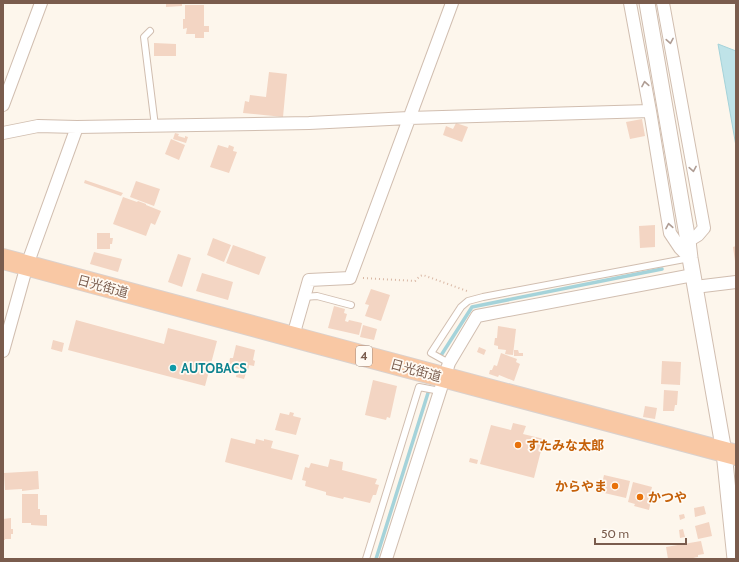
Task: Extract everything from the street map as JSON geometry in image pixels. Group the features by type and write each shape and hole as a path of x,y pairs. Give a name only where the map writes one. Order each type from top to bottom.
{"highway":[{"name":"日光街道","path":"3,259 730,454"}],"street":[{"path":"3,106 41,3"},
{"path":"293,336 309,280 350,278 452,3"},
{"path":"630,3 670,233 680,248 690,258"},
{"path":"647,3 694,281 730,454 735,559"},
{"path":"663,3 704,228 698,235 688,241"},
{"path":"3,133 38,126 77,127 309,123 410,118 650,111"},
{"path":"3,351 27,265 77,127"},
{"path":"386,559 444,377 477,316 694,281 736,282"}],"lane":[{"path":"150,31 144,37 155,126"},
{"path":"366,559 419,386 444,377 431,353 461,307 468,301 479,298 690,258"},
{"path":"304,297 316,296 352,305"}],"path":[{"path":"350,278 415,281 423,275 471,293 479,298"}],"water":[{"path":"718,44 736,51 736,146"}],"building":[{"path":"166,3 182,3 182,6 166,7"},
{"path":"185,5 204,5 204,26 209,26 209,32 204,32 204,38 195,38 195,34 186,34 187,28 183,29"},
{"path":"154,43 176,44 176,56 154,56"},
{"path":"269,72 287,74 283,117 243,113 245,101 249,102 250,95 266,97"},
{"path":"642,119 645,136 630,139 626,122"},
{"path":"456,123 468,127 462,142 443,135 446,126 453,129"},
{"path":"175,133 179,134 178,136 185,138 185,136 188,137 186,143 173,139"},
{"path":"171,139 185,145 179,160 165,154"},
{"path":"218,145 228,148 229,145 234,147 233,151 237,152 229,173 210,167"},
{"path":"85,180 123,193 121,196 84,183"},
{"path":"136,181 160,189 154,206 130,197"},
{"path":"123,197 137,202 138,201 161,211 155,225 151,223 146,236 113,224"},
{"path":"655,225 655,247 640,248 639,226"},
{"path":"97,233 110,233 110,238 113,238 112,244 110,244 110,249 97,249"},
{"path":"213,238 231,245 224,262 207,255"},
{"path":"233,245 266,257 259,275 226,263"},
{"path":"736,246 736,261 735,261 733,247"},
{"path":"94,252 122,259 118,272 90,264"},
{"path":"178,254 191,258 182,287 168,282"},
{"path":"202,273 233,282 228,300 196,291"},
{"path":"371,289 390,295 381,321 365,316 369,305 365,304"},
{"path":"334,306 345,309 344,313 347,314 345,321 348,322 349,320 362,323 359,335 328,328"},
{"name":"AUTOBACS","path":"76,320 164,344 168,328 217,341 205,386 68,350"},
{"path":"363,325 377,329 374,340 360,337"},
{"path":"498,326 516,329 513,355 505,354 506,350 498,349 498,346 494,345 495,338 497,338"},
{"path":"53,340 64,343 62,352 51,349"},
{"path":"236,345 255,350 253,360 255,361 254,366 249,365 248,371 231,367 232,364 229,364 230,358 233,358"},
{"path":"479,347 486,350 484,355 477,352"},
{"path":"514,350 518,350 519,353 523,353 523,356 514,356"},
{"path":"501,353 517,359 516,362 520,364 514,381 499,375 498,377 489,374 494,365 497,366"},
{"path":"662,361 681,362 680,385 661,384"},
{"path":"237,371 246,373 244,379 236,377"},
{"path":"373,380 397,386 390,418 387,417 386,420 365,415"},
{"path":"664,390 678,391 677,405 675,405 674,411 663,411"},
{"path":"645,406 657,408 655,419 643,417"},
{"path":"290,412 294,413 293,416 301,418 296,435 275,430 280,413 289,415"},
{"path":"513,423 526,426 523,434 544,439 534,478 480,464 491,425 511,430"},
{"path":"231,438 255,444 256,439 273,441 271,448 299,455 292,480 225,462"},
{"path":"470,458 478,460 477,464 469,462"},
{"path":"330,459 343,462 342,470 377,479 375,484 379,485 376,495 373,495 370,503 344,497 343,499 326,495 326,492 305,486 306,481 302,480 305,467 309,468 311,463 328,467"},
{"path":"38,471 39,489 22,491 22,489 5,490 4,473"},
{"name":"からやま","path":"604,475 630,481 626,498 600,492"},
{"name":"かつや","path":"633,482 652,487 651,491 653,491 649,510 634,506 635,504 628,502"},
{"path":"22,494 38,494 38,509 40,509 40,515 47,515 47,526 22,523"},
{"path":"704,506 706,514 695,517 694,508"},
{"path":"684,514 685,518 680,520 679,515"},
{"path":"11,518 11,529 13,529 13,534 11,534 11,539 3,540 3,519"},
{"path":"709,522 712,536 698,539 695,526"},
{"path":"683,529 685,537 680,538 679,530"},
{"path":"701,541 704,554 688,559 668,559 666,547"}],"waterway":[{"path":"440,357 472,307 662,269"},
{"path":"376,559 428,393"}],"place":[{"name":"AUTOBACS","path":"173,368"},
{"name":"すたみな太郎","path":"518,445"},
{"name":"からやま","path":"615,486"},
{"name":"かつや","path":"640,497"}]}
